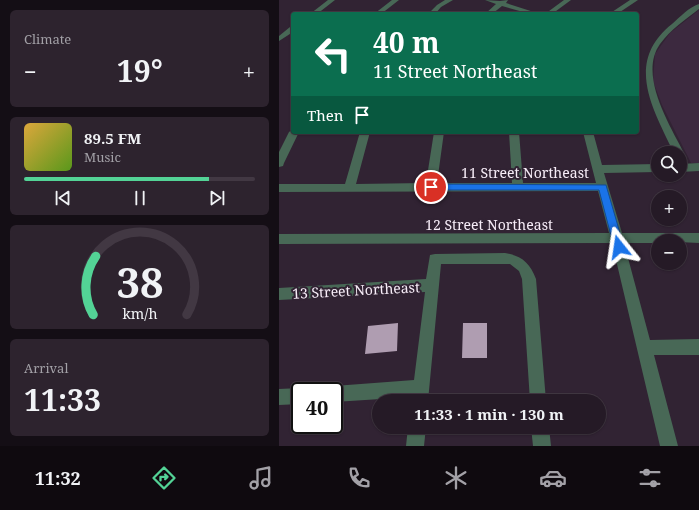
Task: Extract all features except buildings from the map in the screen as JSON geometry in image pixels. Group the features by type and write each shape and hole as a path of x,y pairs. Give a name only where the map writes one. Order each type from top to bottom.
{"street":[{"path":"316,12 332,0"},
{"path":"380,12 396,0"},
{"path":"434,12 450,0"},
{"path":"488,0 503,2 531,12"},
{"path":"551,12 568,0"},
{"path":"615,12 635,0"},
{"path":"490,12 503,2"},
{"path":"676,146 656,105 648,82 651,54 666,32 699,6"},
{"path":"279,39 291,30"},
{"path":"279,163 293,134"},
{"path":"349,188 364,134"},
{"path":"431,187 439,134"},
{"path":"514,134 518,187"},
{"path":"589,134 617,239 669,446"},
{"path":"687,168 699,167"},
{"path":"598,169 651,168"},
{"name":"11 Street Northeast","path":"279,188 603,187"},
{"name":"12 Street Northeast","path":"279,239 699,238"},
{"path":"421,394 435,259 512,259 521,263 526,269 529,279 537,394"},
{"name":"13 Street Northeast","path":"279,294 433,285"},
{"path":"645,348 699,347"},
{"path":"343,394 372,394"},
{"path":"279,397 291,396"},
{"path":"415,446 416,434"},
{"path":"541,434 542,446"}],"shaded area":[{"path":"699,10 699,163 691,163 687,155 687,146 682,146 662,105 653,81 655,54 670,33"}],"route":[{"path":"431,187 603,187 619,247"}]}
